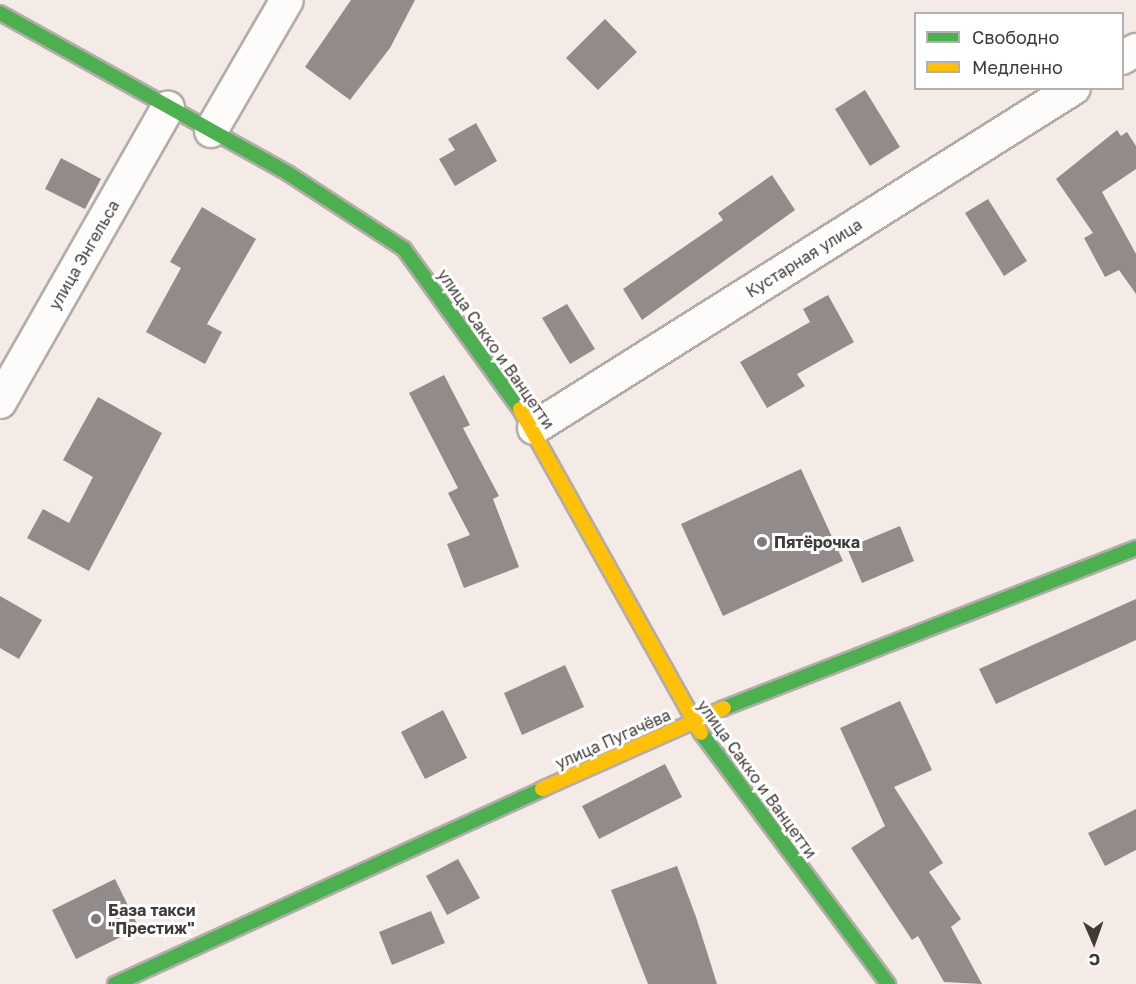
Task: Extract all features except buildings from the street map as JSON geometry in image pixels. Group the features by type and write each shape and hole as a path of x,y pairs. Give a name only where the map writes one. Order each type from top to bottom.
{"street":[{"path":"211,131 287,0"},
{"name":"улица Сакко и Ванцетти","path":"0,14 289,174 404,249 534,428 692,721 888,984"},
{"name":"Кустарная улица","path":"534,428 1071,90"},
{"name":"улица Энгельса","path":"0,402 168,108"},
{"name":"улица Пугачёва","path":"115,984 692,721 1136,548"}],"traffic: fast":[{"path":"0,13 289,174 404,249 520,409"},
{"path":"724,708 1136,548"},
{"path":"701,733 888,984"},
{"path":"115,984 542,789"}],"traffic: slow":[{"path":"520,409 701,733"},
{"path":"542,789 724,708"}],"place":[{"name":"Пятёрочка","path":"762,542"},
{"name":"База такси \"Престиж\"","path":"96,919"}]}
